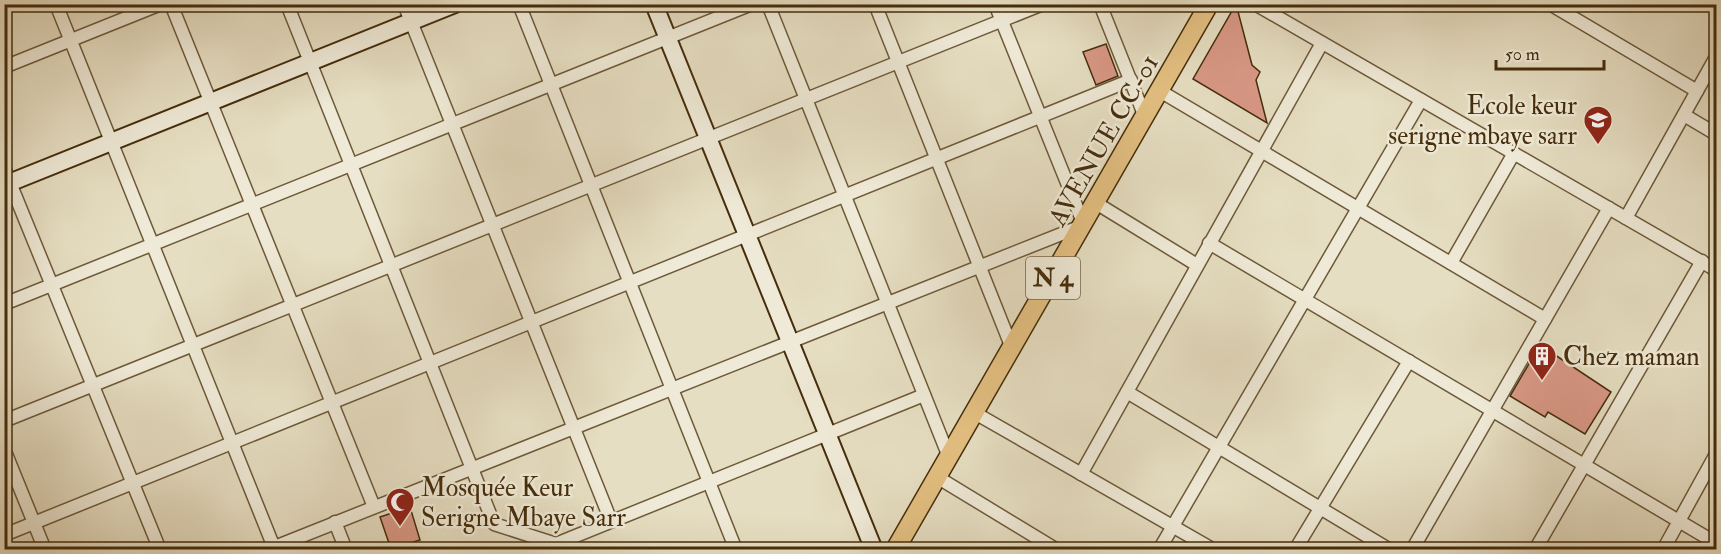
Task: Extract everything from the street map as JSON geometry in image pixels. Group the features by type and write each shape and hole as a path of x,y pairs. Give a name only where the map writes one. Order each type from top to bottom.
{"main road":[{"name":"AVENUE CC-01","path":"895,549 1209,5"}],"street":[{"path":"56,4 272,548 1084,225 995,4"},
{"path":"4,67 161,4"},
{"path":"171,4 374,507"},
{"path":"287,4 494,524 559,548"},
{"path":"404,4 611,521"},
{"path":"160,549 7,179 111,143 455,4"},
{"path":"519,4 736,549"},
{"path":"654,4 874,549"},
{"path":"4,304 752,4"},
{"path":"768,4 949,457"},
{"path":"875,4 1012,348"},
{"path":"4,421 1043,4"},
{"path":"1100,4 1146,117"},
{"path":"1255,4 1716,270"},
{"path":"1550,4 1697,91"},
{"path":"1081,474 1322,43"},
{"path":"1626,218 1716,57"},
{"path":"4,535 1131,80"},
{"path":"1160,91 1545,319"},
{"path":"1159,549 1421,100"},
{"path":"1684,115 1716,134"},
{"path":"1451,263 1514,153"},
{"path":"1096,203 1197,265"},
{"path":"1412,549 1609,208"},
{"path":"1209,243 1716,543"},
{"path":"1535,549 1702,261"},
{"path":"1295,549 1409,361"},
{"path":"1127,392 1390,549"},
{"path":"542,549 559,548 611,521 924,395"},
{"path":"975,413 1214,549"},
{"path":"4,449 45,549"},
{"path":"1663,549 1716,454"},
{"path":"937,477 1043,546 1057,549"},
{"path":"335,522 346,549"}],"building":[{"path":"1236,4 1252,65 1260,72 1256,80 1267,123 1193,79"},
{"path":"1106,44 1118,76 1096,85 1083,52"},
{"path":"1540,345 1611,392 1585,434 1548,412 1545,417 1510,396"},
{"name":"Mosquée Keur Serigne Mbaye Sarr","path":"410,507 420,540 391,549 380,517"}],"place":[{"name":"Ecole keur serigne mbaye sarr","path":"1598,146"},
{"name":"Chez maman","path":"1542,382"},
{"name":"Mosquée Keur Serigne Mbaye Sarr","path":"400,528"}]}
